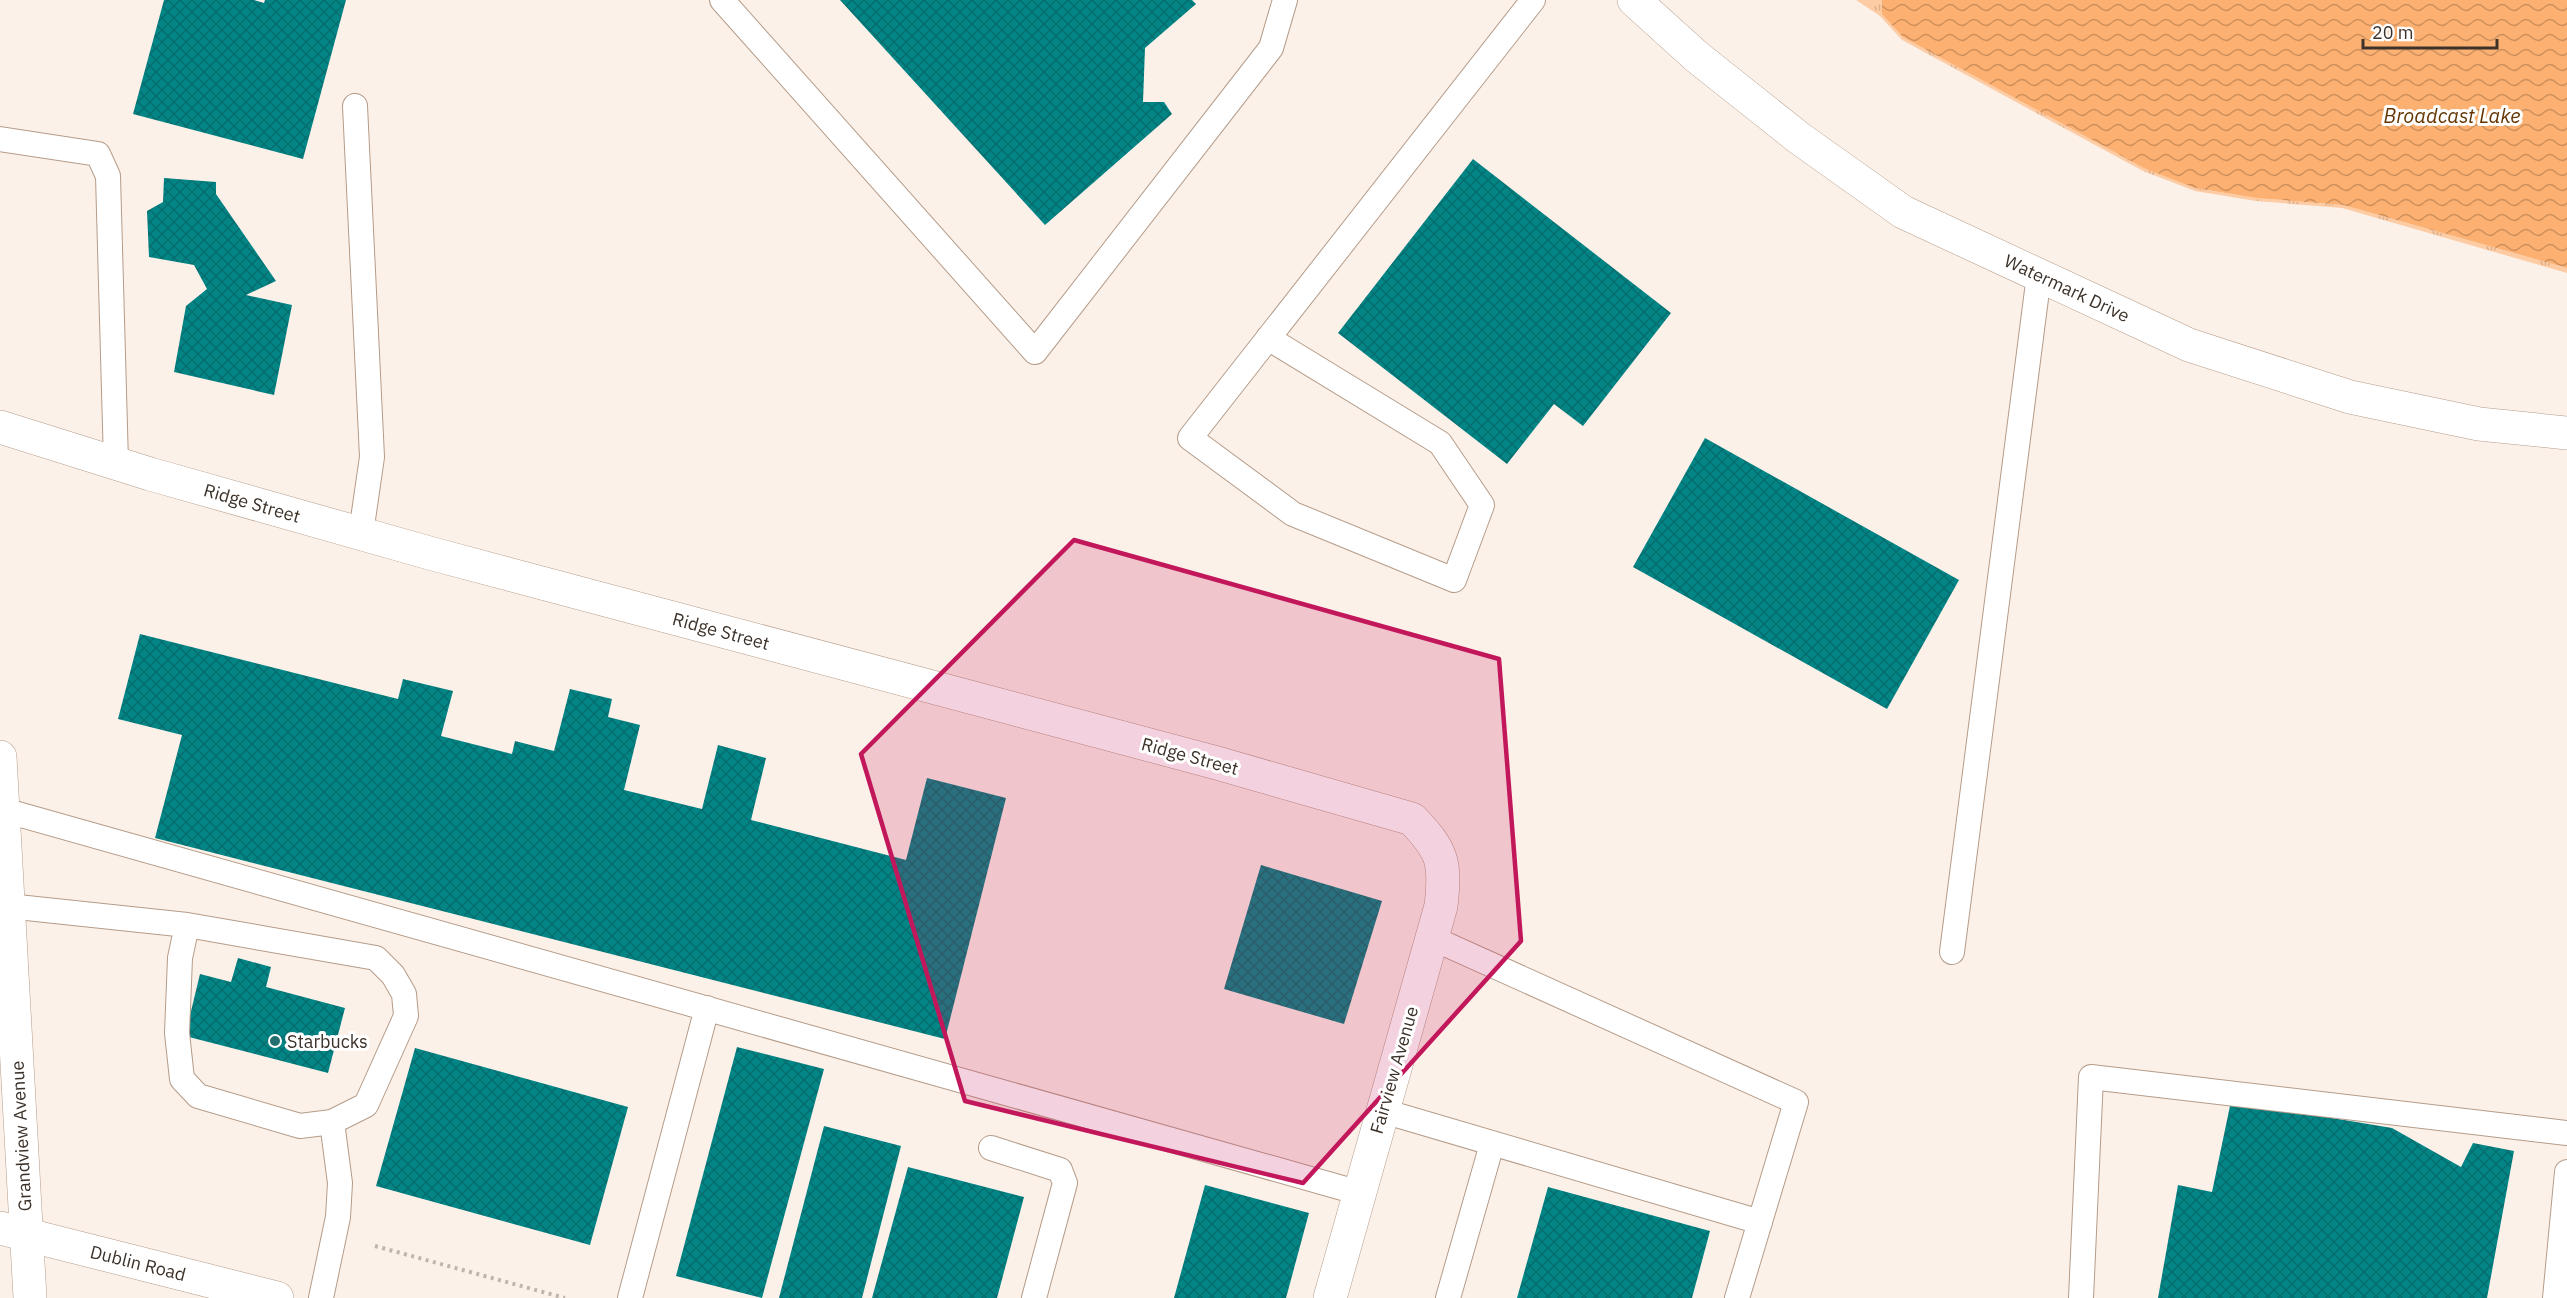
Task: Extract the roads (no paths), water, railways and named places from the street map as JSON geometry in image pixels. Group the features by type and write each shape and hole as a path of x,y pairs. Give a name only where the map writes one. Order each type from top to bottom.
{"street":[{"name":"Watermark Drive","path":"1634,0 1697,57 1799,138 1903,212 2038,275 2189,345 2350,397 2479,424 2567,433"},
{"name":"Ridge Street","path":"0,426 116,463 361,533 1381,809 1412,819 1435,842"},
{"name":"Grandview Avenue","path":"0,758 1,809 9,906 13,1231 30,1298"},
{"name":"Fairview Avenue","path":"1330,1298 1441,906 1445,873 1435,842"},
{"name":"Dublin Road","path":"13,1231 258,1296"}],"lane":[{"path":"722,0 1035,352 1271,48 1285,0"},
{"path":"1268,338 1440,443 1482,505 1454,580 1293,514 1191,438 1268,338 1533,0"},
{"path":"355,106 372,456 361,533"},
{"path":"0,139 98,154 108,176 116,463"},
{"path":"1952,952 2038,275"},
{"path":"1,809 1360,1193"},
{"path":"9,906 187,926 376,958 393,975 404,994 406,1016 366,1105 332,1122 300,1126 198,1096 182,1079 178,1023 180,958 187,926"},
{"path":"1432,938 1796,1102 1737,1298"},
{"path":"630,1298 707,1008"},
{"path":"2081,1298 2091,1077 2567,1133"},
{"path":"1383,1112 1760,1222"},
{"path":"321,1298 338,1217 340,1184 332,1122"},
{"path":"1449,1298 1492,1143"},
{"path":"991,1148 1060,1170 1065,1183 1034,1298"},
{"path":"2556,1298 2567,1172"}],"water":[{"name":"Broadcast Lake","path":"1882,0 2567,0 2567,268 2343,205 2256,198 2195,188 2144,168 1903,37 1882,14"}],"place":[{"name":"Starbucks","path":"275,1041"}]}
